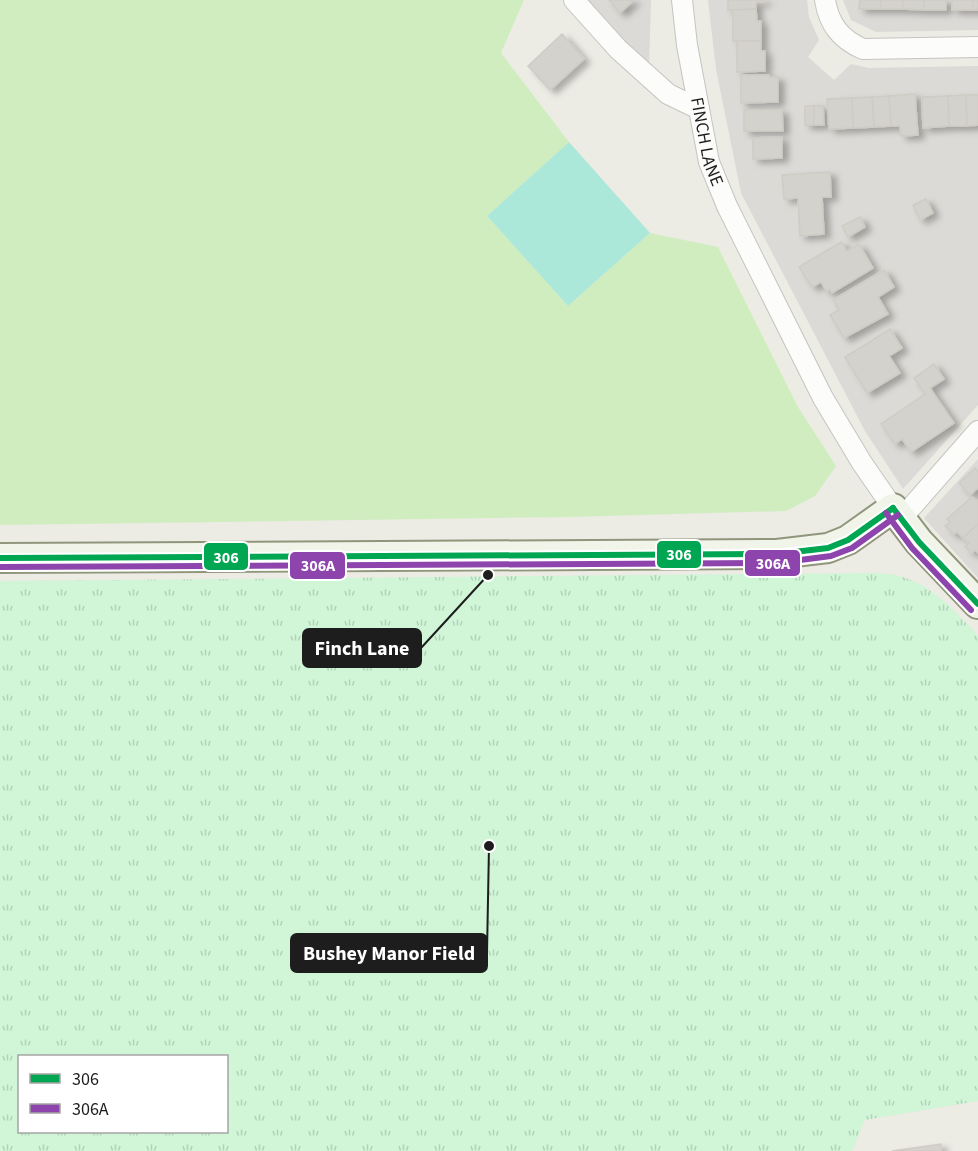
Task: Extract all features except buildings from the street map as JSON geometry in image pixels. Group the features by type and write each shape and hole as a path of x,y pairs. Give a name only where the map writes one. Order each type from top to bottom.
{"street":[{"path":"574,0 618,49 668,94 699,110"},
{"name":"FINCH LANE","path":"682,0 687,45 709,162 726,206 823,398 862,463 918,542 978,604"},
{"path":"825,0 834,28 840,36 863,49 978,47"},
{"path":"0,558 777,554 828,548 897,514 978,431"}],"shaded area":[{"path":"582,0 651,0 649,66"},
{"path":"708,0 807,0 809,17 819,40 808,57 834,80 851,64 869,68 978,66 978,405 903,489 865,431 741,193 716,69"},
{"path":"843,0 978,0 978,30 876,32 851,20"},
{"path":"569,142 650,233 568,306 487,216"},
{"path":"978,459 978,578 924,518"}],"green space":[{"path":"0,0 524,0 501,53 569,142 487,216 568,306 650,233 718,247 798,407 836,466 815,496 786,511 569,517 0,525"},
{"path":"878,573 895,575 922,585 945,602 978,635 978,1101 865,1120 852,1151 0,1151 0,581"}],"transit line":[{"name":"306","path":"893,508 919,542 978,604"},
{"name":"306","path":"0,558 777,554 828,548 848,540 893,508"},
{"name":"306A","path":"886,513 912,548 971,610"},
{"name":"306A","path":"0,567 777,563 831,556 852,548 898,515"}],"place":[{"name":"Finch Lane","path":"488,575"},
{"name":"Bushey Manor Field","path":"489,846"}]}
